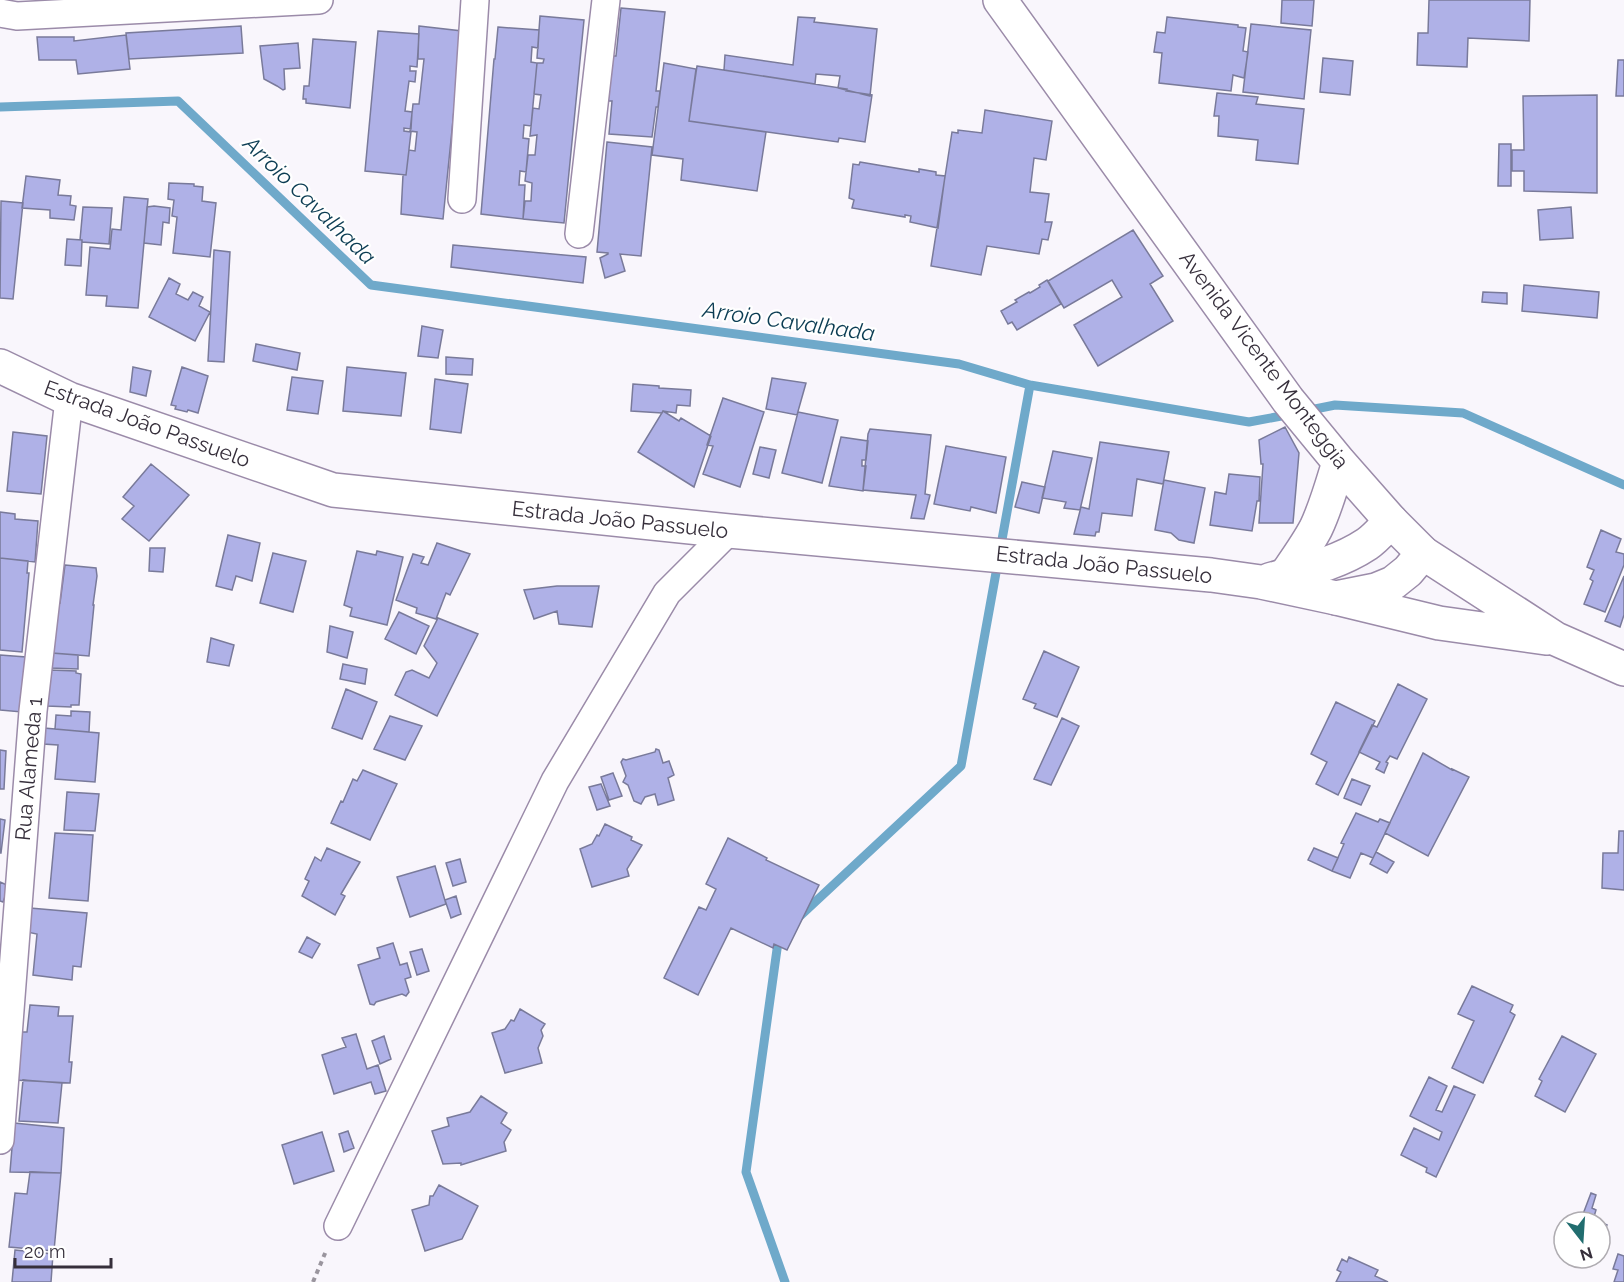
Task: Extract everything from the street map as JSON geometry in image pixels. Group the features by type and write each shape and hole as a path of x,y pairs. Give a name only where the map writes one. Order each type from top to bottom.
{"street":[{"path":"0,13 17,16 319,0"},
{"path":"462,198 475,0"},
{"path":"579,234 606,0"},
{"name":"Avenida Vicente Monteggia","path":"1000,0 1288,400 1391,521 1423,553 1556,639 1624,669"},
{"name":"Estrada João Passuelo","path":"0,366 69,399 333,490 729,531 1273,579 1336,597 1376,590 1393,584 1423,553"},
{"name":"Rua Alameda 1","path":"0,1140 33,711 69,399"},
{"path":"1273,579 1304,549 1327,502 1339,462"},
{"name":"Estrada João Passuelo","path":"1273,579 1344,558 1369,543 1391,521"},
{"path":"338,1226 555,782 667,593 729,531"},
{"path":"1336,597 1439,623 1556,639"}],"building":[{"path":"1282,0 1314,0 1312,26 1281,23"},
{"path":"1429,0 1530,0 1529,41 1468,38 1467,67 1417,65 1418,33 1428,33"},
{"path":"621,8 665,12 656,91 660,91 652,137 609,134 612,101 608,101"},
{"path":"540,16 584,20 564,223 523,219 525,201 531,201 532,183 525,181 528,155 535,155 537,135 530,136 533,108 539,109 541,95 534,94 537,63 543,63 544,59 537,58"},
{"path":"798,17 815,18 814,22 877,29 870,96 838,88 840,76 816,74 815,84 724,70 725,55 793,65"},
{"path":"1167,17 1238,25 1238,27 1246,28 1243,51 1248,52 1244,78 1233,75 1231,91 1159,83 1162,53 1154,52 1157,32 1165,33"},
{"path":"1251,24 1311,30 1304,99 1243,92"},
{"path":"241,26 243,53 129,59 126,33"},
{"path":"419,26 462,31 443,219 401,214 403,175 406,175 409,150 415,151 417,132 410,131 413,104 419,104 424,59 418,59"},
{"path":"498,27 539,30 538,48 532,47 531,62 537,63 531,126 524,125 523,138 529,139 526,172 520,171 519,185 525,185 523,219 481,214"},
{"path":"378,31 419,34 417,67 410,66 410,71 416,71 415,82 409,81 405,111 412,112 411,129 404,128 404,131 411,132 406,175 365,171"},
{"path":"126,35 130,69 78,74 76,60 39,60 37,37 74,37 74,41"},
{"path":"313,39 356,42 350,108 306,103 306,99 303,99 304,86 309,86"},
{"path":"298,43 300,68 284,69 285,89 264,79 260,46"},
{"path":"1323,58 1353,61 1350,95 1320,92"},
{"path":"1618,60 1624,60 1624,96 1616,96"},
{"path":"664,63 696,69 689,121 766,132 757,191 681,180 683,159 652,155"},
{"path":"697,66 847,89 846,91 872,95 865,142 839,138 838,142 689,121"},
{"path":"1217,93 1258,97 1256,104 1304,109 1298,164 1256,160 1258,140 1218,136 1219,116 1214,116"},
{"path":"1597,95 1597,193 1524,191 1524,171 1512,171 1512,150 1524,150 1523,96"},
{"path":"985,110 1052,121 1046,160 1034,158 1030,192 1049,194 1045,222 1052,222 1048,240 1042,239 1039,254 987,246 981,275 931,266 952,132 958,133 958,130 982,133"},
{"path":"607,142 652,147 641,256 620,254 625,271 605,278 600,258 608,253 597,252"},
{"path":"1499,144 1511,144 1511,186 1498,186"},
{"path":"860,162 919,172 919,169 945,176 938,228 910,222 911,216 852,208 854,200 849,198 853,164 859,165"},
{"path":"26,176 60,180 58,195 71,196 70,205 76,206 74,220 50,218 50,210 22,208"},
{"path":"169,183 194,184 194,186 203,187 202,201 216,203 210,257 173,253 177,217 172,216 174,200 168,199"},
{"path":"124,197 148,199 138,308 106,306 107,296 86,295 90,247 110,249 112,229 121,230"},
{"path":"1,201 23,203 13,299 0,298"},
{"path":"83,207 112,208 109,244 80,240"},
{"path":"147,207 170,208 169,223 163,222 161,245 144,243"},
{"path":"1571,207 1573,238 1540,240 1538,210"},
{"path":"1133,230 1163,276 1150,284 1173,321 1098,366 1074,325 1122,297 1112,280 1064,308 1048,281"},
{"path":"67,239 82,240 81,266 65,265"},
{"path":"453,245 586,257 583,283 451,267"},
{"path":"214,250 230,252 224,362 208,361"},
{"path":"169,278 180,284 176,294 188,300 193,292 203,297 199,306 210,312 195,341 149,317"},
{"path":"1047,280 1061,304 1017,330 1012,322 1008,324 1001,311 1017,302 1015,300 1040,287 1039,285"},
{"path":"1524,285 1599,292 1597,318 1522,311"},
{"path":"1483,292 1507,293 1507,304 1482,302"},
{"path":"422,326 443,330 438,358 418,356"},
{"path":"256,344 300,353 297,370 253,361"},
{"path":"446,357 473,359 472,375 446,374"},
{"path":"133,367 151,371 146,396 130,392"},
{"path":"182,367 208,376 198,413 175,409 176,406 171,405"},
{"path":"347,367 406,373 401,416 343,411"},
{"path":"292,377 323,381 318,414 287,410"},
{"path":"772,378 806,383 797,415 766,409"},
{"path":"435,379 468,384 461,433 430,429"},
{"path":"633,384 691,390 690,406 677,405 676,413 631,411"},
{"path":"723,398 764,412 740,487 703,474 713,446 707,445"},
{"path":"663,411 679,421 681,418 711,436 694,487 638,452"},
{"path":"798,412 838,420 822,483 782,473"},
{"path":"1285,427 1299,453 1293,523 1259,523 1263,464 1261,464 1259,440"},
{"path":"870,429 931,435 925,494 930,495 924,519 911,518 916,495 863,490"},
{"path":"13,432 47,436 41,494 7,491"},
{"path":"841,437 868,441 866,460 862,460 862,466 866,466 863,491 829,486"},
{"path":"1100,442 1169,452 1163,484 1137,479 1132,516 1102,513 1099,532 1096,532 1095,536 1074,534 1081,507 1089,509"},
{"path":"946,446 1006,457 996,513 971,507 970,511 934,504"},
{"path":"760,447 776,450 769,478 753,474"},
{"path":"1053,451 1092,458 1080,510 1064,508 1066,502 1042,498"},
{"path":"151,464 189,495 149,541 122,519 134,506 123,497"},
{"path":"1229,474 1260,477 1259,501 1257,501 1252,531 1210,525 1215,492 1226,494"},
{"path":"1164,480 1205,488 1194,543 1179,540 1171,533 1155,530"},
{"path":"1022,482 1045,487 1039,513 1015,507"},
{"path":"0,512 15,514 15,519 38,521 35,562 0,558"},
{"path":"1601,530 1621,539 1616,552 1624,554 1624,565 1605,612 1584,604 1593,581 1590,579 1594,570 1587,567"},
{"path":"228,535 260,543 252,581 236,576 232,590 216,586"},
{"path":"437,543 470,554 450,595 446,593 436,619 416,613 417,608 396,600 413,554 424,557 421,563 428,565"},
{"path":"150,548 165,548 163,572 149,571"},
{"path":"357,551 376,555 377,551 403,557 387,625 350,616 352,608 344,605"},
{"path":"273,553 306,561 293,612 260,603"},
{"path":"0,558 28,561 22,652 0,650"},
{"path":"65,565 96,568 89,656 52,653 56,602 60,603"},
{"path":"1624,576 1624,615 1620,627 1605,621"},
{"path":"557,586 599,586 592,627 559,624 557,611 534,619 524,590"},
{"path":"399,612 429,626 416,654 385,639"},
{"path":"438,618 478,634 437,716 395,695 406,672 412,670 429,678 437,663 424,646"},
{"path":"330,626 353,632 347,658 327,652"},
{"path":"211,638 234,645 229,666 207,662"},
{"path":"1044,651 1079,667 1057,717 1034,708 1036,704 1023,699"},
{"path":"52,653 78,655 78,669 50,668"},
{"path":"0,655 26,657 22,712 0,710"},
{"path":"343,664 367,669 365,684 340,679"},
{"path":"50,670 76,671 81,674 79,705 47,706"},
{"path":"1398,684 1427,699 1397,759 1390,756 1384,773 1376,769 1380,762 1359,752 1372,725 1377,727"},
{"path":"346,689 377,702 362,739 332,728"},
{"path":"1336,702 1375,721 1338,795 1316,784 1327,762 1311,754"},
{"path":"71,711 90,712 89,732 55,729 56,715 71,716"},
{"path":"390,716 422,726 405,760 374,749"},
{"path":"1062,718 1079,726 1051,785 1034,779"},
{"path":"44,728 99,733 95,782 55,779 58,745 43,744"},
{"path":"656,749 659,750 663,763 669,761 674,775 668,778 674,800 658,805 655,794 645,797 641,804 634,801 628,785 623,782 626,776 621,762 623,759 655,752"},
{"path":"0,750 6,751 4,789 0,789"},
{"path":"1423,753 1469,777 1428,856 1385,833"},
{"path":"363,770 397,784 370,840 331,823 353,779 357,781"},
{"path":"613,773 622,796 609,800 601,777"},
{"path":"1352,779 1370,786 1361,805 1344,798"},
{"path":"601,784 610,806 597,810 589,787"},
{"path":"67,792 99,794 95,831 64,830"},
{"path":"1356,813 1378,822 1380,819 1390,823 1373,858 1361,853 1350,878 1332,871 1344,844 1341,843"},
{"path":"0,819 5,820 1,853 0,853"},
{"path":"605,824 632,837 631,840 642,845 627,869 629,876 592,887 580,849 592,844"},
{"path":"1619,831 1624,831 1624,890 1602,888 1603,853 1618,853"},
{"path":"55,833 93,835 88,901 49,898"},
{"path":"728,838 767,858 766,860 819,885 787,950 774,944 773,948 731,928 698,995 664,978 699,907 706,910 716,889 706,884"},
{"path":"327,848 360,862 341,894 345,896 335,915 302,896 309,881 305,879 315,857 321,861"},
{"path":"1314,848 1338,858 1332,871 1308,860"},
{"path":"1376,852 1394,862 1387,873 1370,864"},
{"path":"460,859 466,882 453,886 446,863"},
{"path":"435,866 446,904 410,917 397,877"},
{"path":"0,882 9,886 3,902 0,901"},
{"path":"456,896 461,914 451,918 445,900"},
{"path":"30,908 87,913 81,967 73,966 72,980 33,975 37,934 27,932"},
{"path":"307,937 320,944 312,958 299,952"},
{"path":"393,943 400,965 407,963 411,977 405,979 409,992 406,996 402,994 376,1002 374,1005 370,1004 358,965 380,958 377,948"},
{"path":"422,949 429,971 417,975 410,952"},
{"path":"1472,986 1513,1005 1510,1012 1515,1015 1483,1083 1452,1068 1474,1021 1458,1014"},
{"path":"30,1005 59,1007 58,1016 73,1016 69,1062 72,1062 70,1083 14,1080 19,1032 27,1032"},
{"path":"520,1009 545,1024 541,1030 543,1036 538,1048 542,1063 505,1073 492,1033 505,1029 511,1020 514,1021"},
{"path":"356,1034 367,1069 378,1065 386,1091 375,1094 371,1082 334,1094 322,1055 346,1047 342,1038"},
{"path":"384,1036 391,1059 380,1064 372,1041"},
{"path":"1562,1036 1596,1054 1565,1112 1535,1096 1542,1081 1539,1079"},
{"path":"1429,1077 1447,1086 1436,1110 1442,1112 1454,1086 1475,1095 1436,1177 1426,1172 1427,1168 1401,1155 1414,1128 1439,1140 1442,1132 1410,1116"},
{"path":"23,1080 62,1083 58,1123 19,1121"},
{"path":"481,1096 507,1113 501,1123 511,1130 504,1142 506,1151 461,1165 461,1163 443,1164 432,1131 449,1126 447,1118 470,1112"},
{"path":"14,1123 64,1128 61,1173 10,1172"},
{"path":"348,1131 354,1148 344,1152 339,1134"},
{"path":"322,1132 334,1171 294,1184 282,1145"},
{"path":"30,1172 61,1173 54,1251 9,1247 15,1193 27,1194"},
{"path":"439,1185 478,1206 462,1239 425,1251 412,1210 429,1205 430,1196 433,1196"},
{"path":"1591,1193 1596,1195 1592,1208 1596,1210 1585,1210"},
{"path":"15,1250 53,1254 51,1282 12,1282"},
{"path":"1618,1254 1624,1256 1624,1282 1614,1282 1618,1270 1613,1269"},
{"path":"1349,1257 1378,1270 1375,1276 1388,1282 1336,1282 1341,1272 1337,1270 1342,1259 1347,1262"}],"waterway":[{"name":"Arroio Cavalhada","path":"0,107 178,101 371,285 959,364 1030,385 1249,422 1292,414"},
{"path":"800,916 961,766 1030,385"},
{"name":"Arroio Cavalhada","path":"1305,411 1335,405 1463,413 1624,485"},
{"path":"779,935 746,1172 785,1282"}]}
